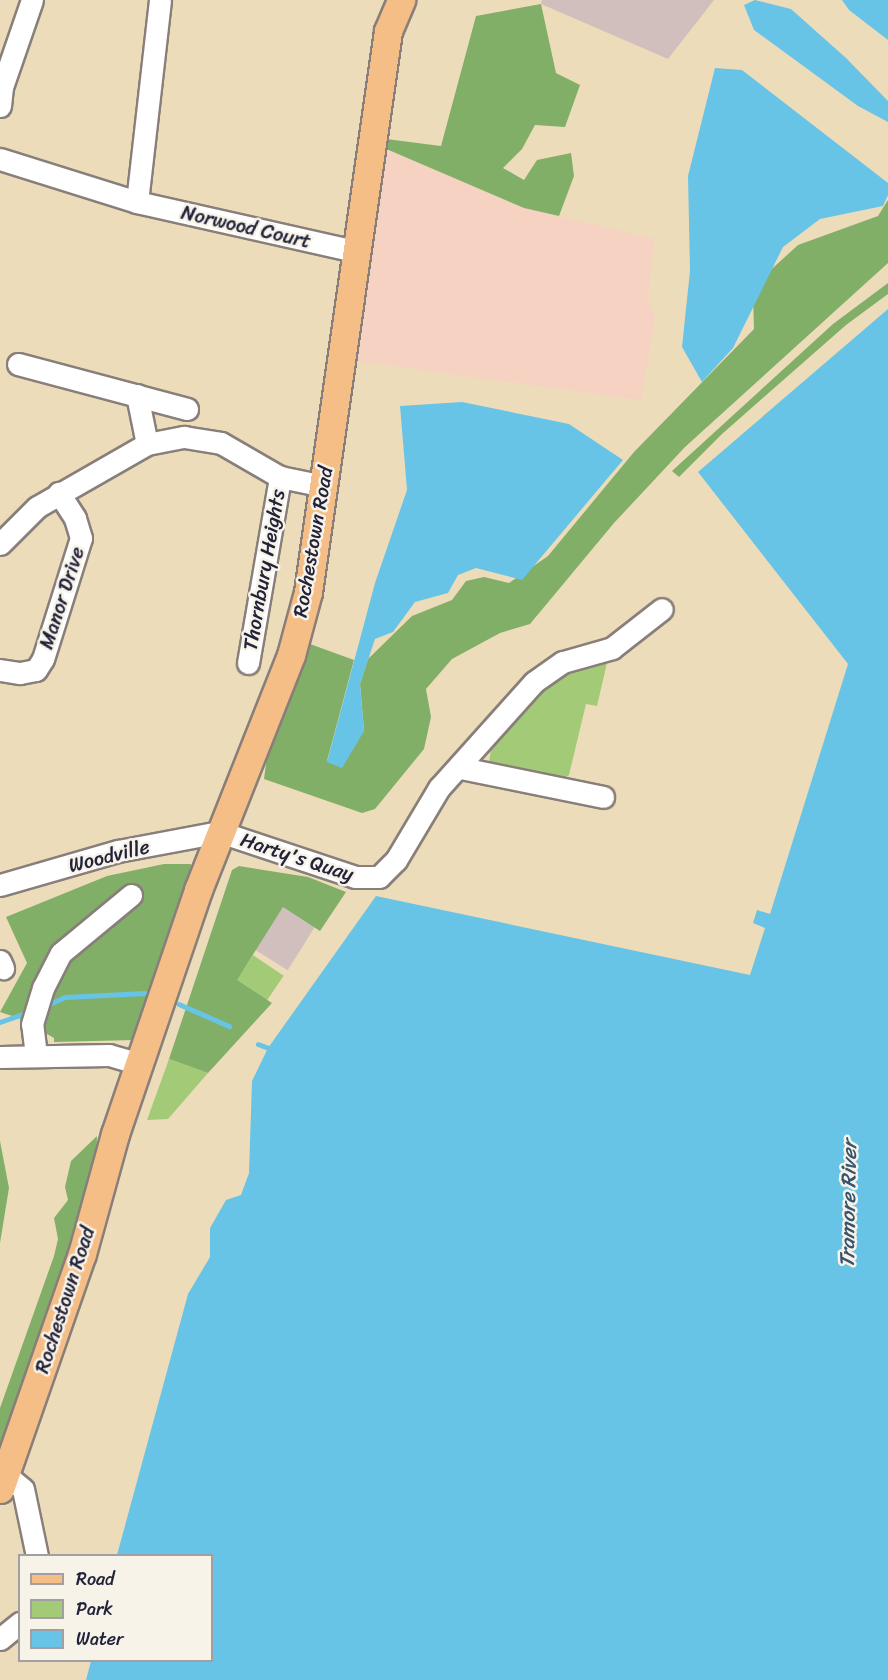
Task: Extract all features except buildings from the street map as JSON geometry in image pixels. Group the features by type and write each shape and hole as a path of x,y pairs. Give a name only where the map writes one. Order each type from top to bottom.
{"main road":[{"name":"Rochestown Road","path":"3,1482 82,1254 123,1110 220,832 291,655 308,592 388,31 400,0"}],"street":[{"path":"0,106 2,87 32,0"},
{"path":"137,202 160,0"},
{"name":"Norwood Court","path":"0,159 137,202 355,251"},
{"path":"18,364 187,409"},
{"path":"137,395 147,444"},
{"name":"Thornbury Heights","path":"0,544 37,507 59,494 147,444 184,437 221,444 280,477 324,486"},
{"name":"Thornbury Heights","path":"248,663 280,477"},
{"name":"Manor Drive","path":"0,670 20,673 36,670 43,659 81,538 75,518 59,494"},
{"name":"Harty's Quay","path":"220,832 356,877 373,878 389,870 439,788 461,768 496,723 547,671 570,658 612,648 662,609"},
{"path":"461,768 603,797"},
{"name":"Woodville","path":"0,885 118,850 220,832"},
{"path":"36,1055 33,1021 40,997 61,953 131,896"},
{"path":"0,1057 109,1055 140,1064"},
{"path":"3,1482 23,1489 37,1554"},
{"path":"0,1639 18,1625"}],"shaded area":[{"path":"542,0 714,0 668,59 541,4"},
{"path":"384,148 521,207 654,239 648,301 655,317 641,400 355,361"},
{"path":"283,906 315,926 288,970 255,950"}],"green space":[{"path":"541,4 556,73 580,85 565,127 535,125 522,149 503,168 524,180 537,160 571,153 574,176 559,216 524,208 384,148 386,139 441,146 476,16"},
{"path":"888,200 888,263 685,447 614,523 530,624 500,633 452,659 426,689 431,717 424,749 375,809 362,813 264,779 267,756 310,644 354,660 327,761 364,731 360,684 368,659 412,616 452,600 466,581 484,577 509,583 548,556 634,452 754,329 753,295 763,277 798,245 878,216"},
{"path":"888,283 888,294 846,325 722,434 679,477 672,471 833,324"},
{"path":"607,663 597,706 586,704 569,775 563,779 498,768 489,762 491,750 544,689 570,672"},
{"path":"164,864 191,864 187,897 134,1040 54,1042 54,1038 21,1019 0,1012 27,963 6,917 107,876"},
{"path":"239,866 308,877 346,892 320,931 283,907 237,980 272,1003 208,1073 169,1059 232,870"},
{"path":"253,955 284,976 267,1001 236,980"},
{"path":"169,1059 208,1073 168,1119 147,1120"},
{"path":"97,1136 96,1166 85,1213 0,1461 0,1408 54,1256 58,1239 54,1218 68,1200 65,1187 71,1161"},
{"path":"0,1141 9,1188 0,1243"}],"water":[{"path":"755,0 791,9 846,58 888,101 888,122 858,106 754,30 744,5"},
{"path":"842,0 888,0 888,40 849,10"},
{"path":"715,68 742,70 888,183 888,195 883,206 820,219 783,247 733,348 702,382 682,347 690,271 688,176"},
{"name":"Tramore River","path":"888,309 888,1680 86,1680 91,1662 213,1662 213,1554 117,1554 188,1294 210,1257 210,1228 226,1200 241,1195 249,1173 252,1081 268,1048 376,896 750,975 765,928 753,923 757,910 770,914 848,664 698,472"},
{"path":"462,402 569,424 623,460 522,580 476,568 458,575 448,593 415,602 393,632 375,639 360,684 364,731 342,768 327,762 375,583 407,490 400,406"}],"waterway":[{"path":"45,1006 65,997 145,993"},
{"path":"179,1004 229,1026"},
{"path":"0,1022 29,1012"},
{"path":"258,1044 272,1049"}]}
